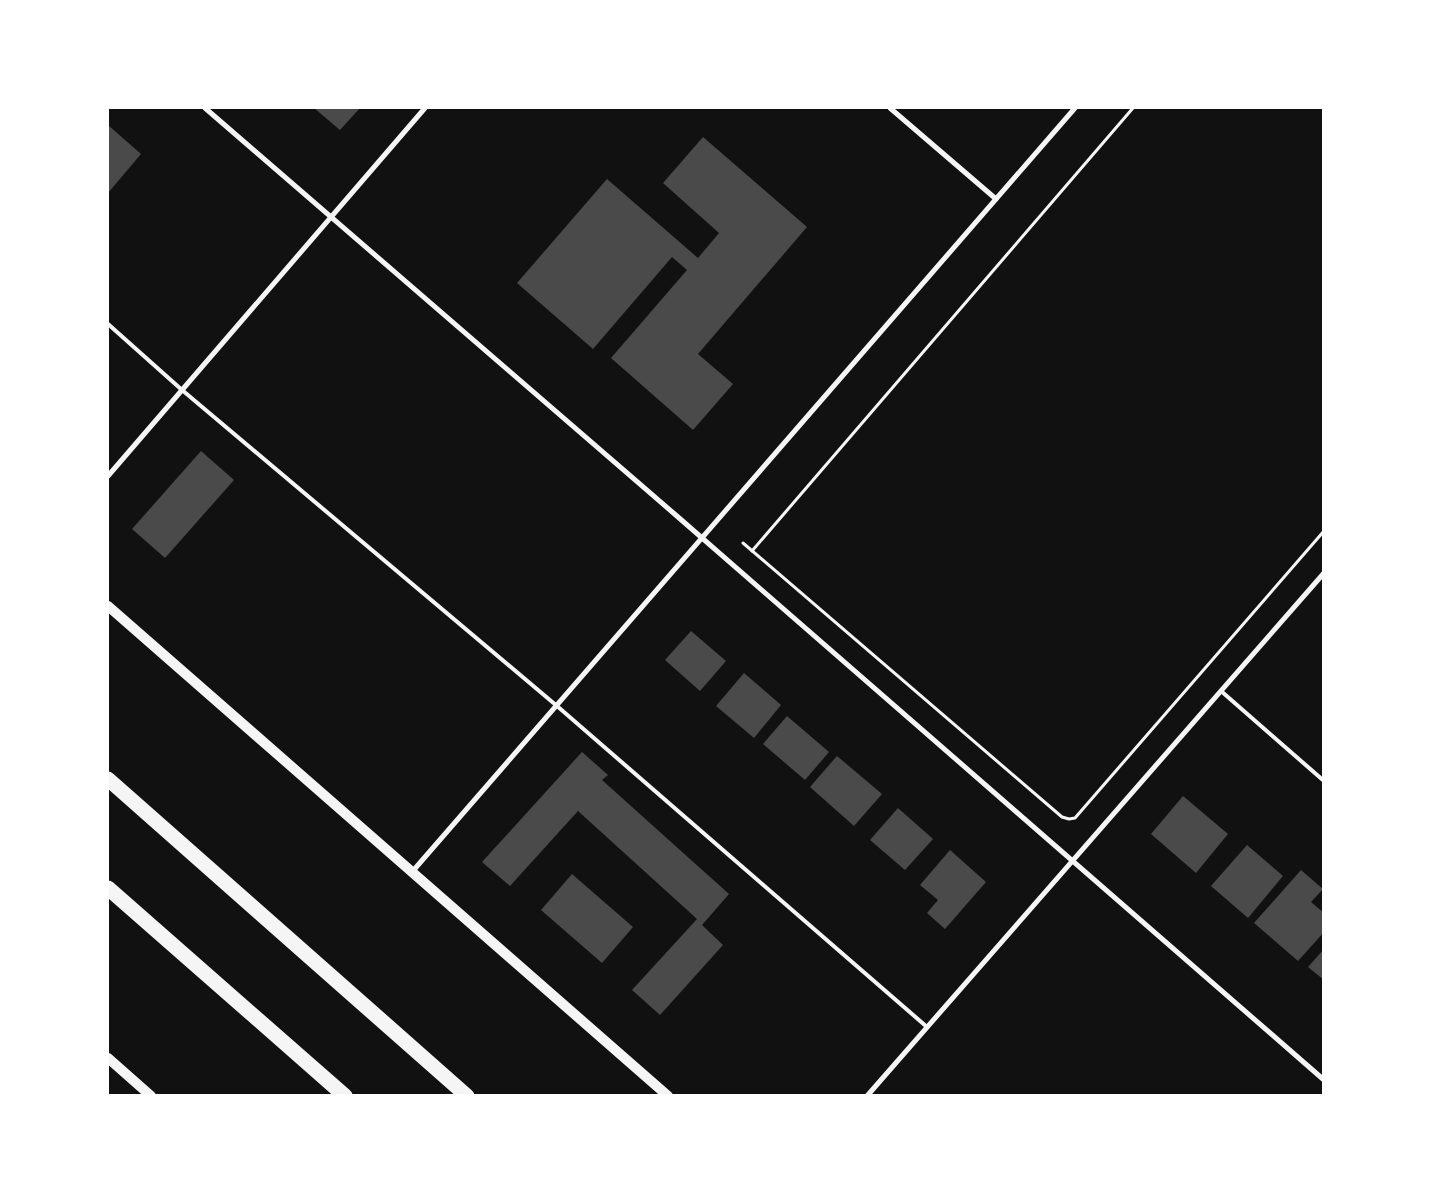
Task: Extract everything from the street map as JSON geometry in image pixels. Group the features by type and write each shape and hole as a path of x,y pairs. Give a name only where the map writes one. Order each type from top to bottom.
{"highway":[{"path":"108,779 467,1096"},
{"path":"108,888 345,1096"}],"main road":[{"path":"108,606 668,1096"},
{"path":"108,1058 151,1096"}],"street":[{"path":"204,108 703,538 1324,1080"},
{"path":"108,476 425,108"},
{"path":"890,108 996,199"},
{"path":"412,873 1075,108"},
{"path":"867,1096 1324,573"}],"lane":[{"path":"108,324 182,390 557,706 927,1027"},
{"path":"1221,691 1324,781"}],"path":[{"path":"752,551 1133,108"},
{"path":"743,544 1062,817 1069,819 1075,818 1324,531"}],"building":[{"path":"314,108 360,108 340,130"},
{"path":"108,125 141,154 108,193"},
{"path":"703,137 807,227 698,354 733,384 693,430 611,358 687,270 672,257 593,349 517,283 607,179 698,258 719,233 663,183"},
{"path":"201,451 234,480 165,558 132,529"},
{"path":"691,631 726,661 700,691 665,660"},
{"path":"744,673 781,705 754,738 716,706"},
{"path":"787,716 829,752 805,780 763,744"},
{"path":"582,752 608,775 602,780 729,894 702,925 723,945 660,1015 632,990 697,919 578,811 510,886 482,862"},
{"path":"837,756 882,794 854,826 810,787"},
{"path":"1183,796 1228,834 1196,873 1151,834"},
{"path":"898,808 933,839 905,870 870,840"},
{"path":"1247,845 1283,876 1248,918 1211,886"},
{"path":"950,850 986,882 945,929 927,913 938,900 920,885"},
{"path":"1301,870 1323,889 1311,902 1324,913 1324,932 1298,961 1254,923"},
{"path":"572,874 633,927 602,963 541,910"},
{"path":"1324,949 1324,980 1308,967"}]}
